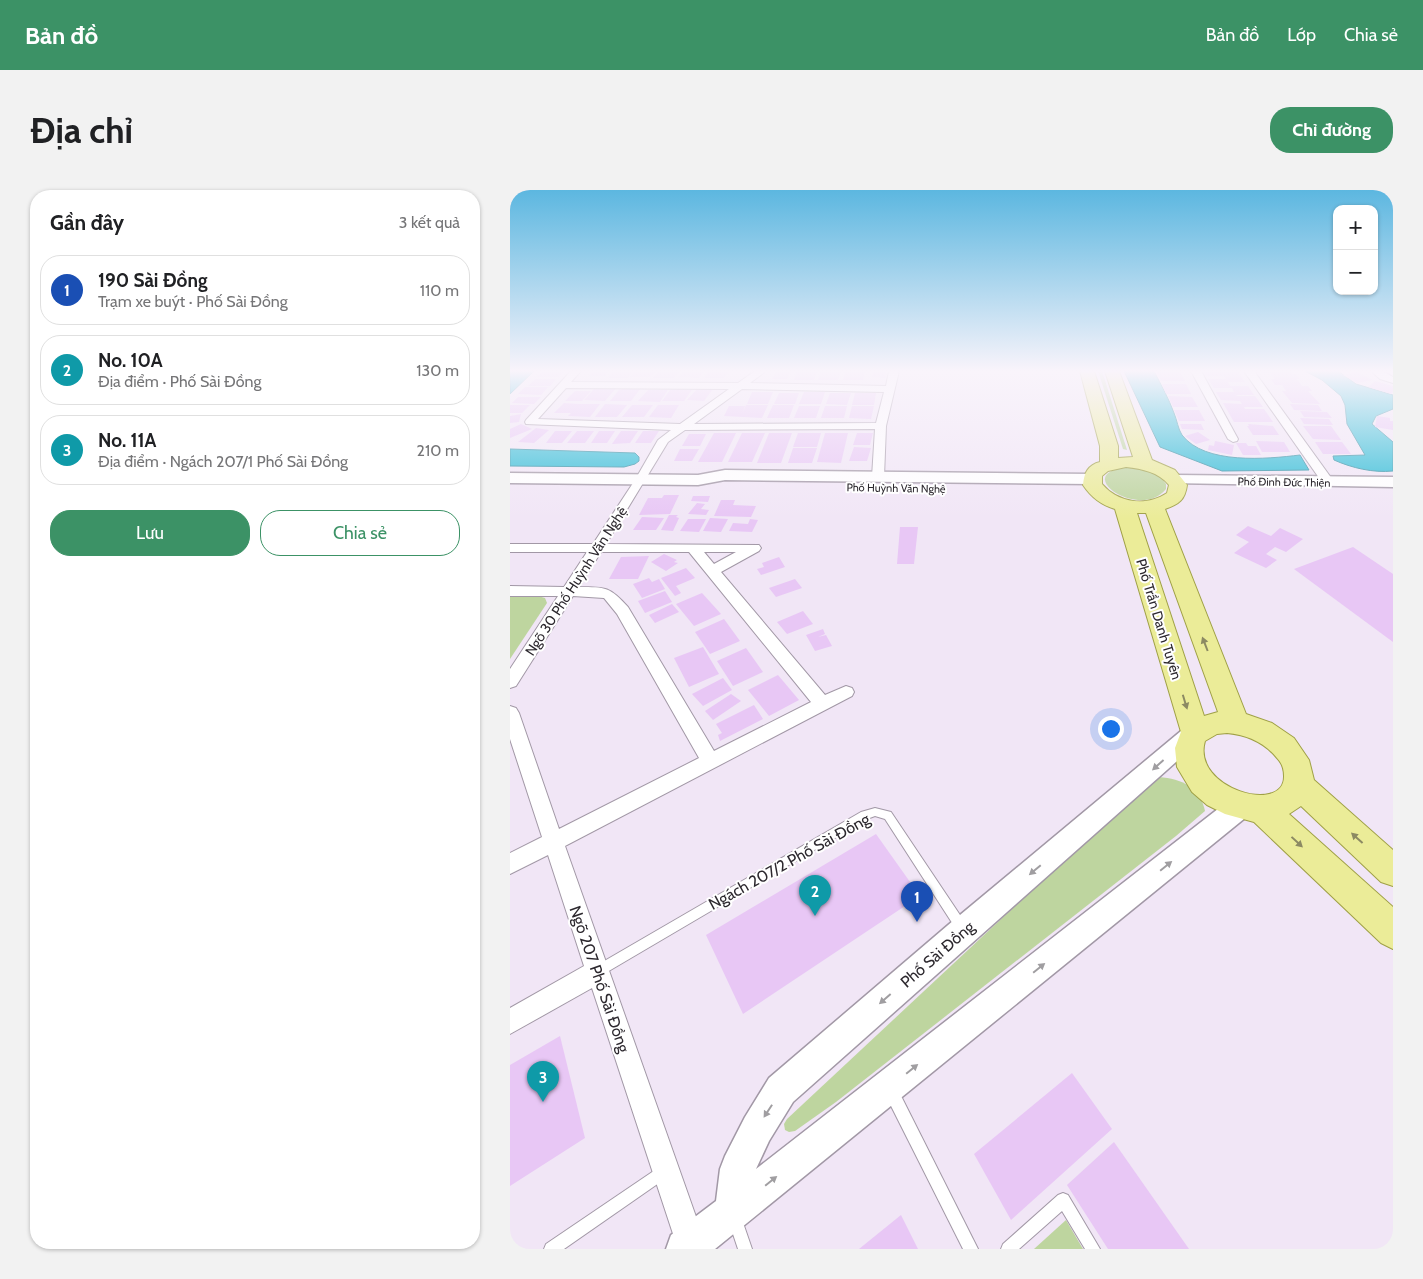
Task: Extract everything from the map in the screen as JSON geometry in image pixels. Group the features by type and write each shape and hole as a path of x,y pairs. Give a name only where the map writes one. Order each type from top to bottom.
{"main road":[{"path":"1101,420 1109,446 1108,464"},
{"path":"1129,420 1144,464"},
{"path":"1126,462 1144,464 1163,470 1177,485 1170,501 1154,507 1124,505 1107,499 1093,485 1096,470 1108,464 1126,462"},
{"name":"Phố Trần Danh Tuyên","path":"1124,505 1195,732"},
{"path":"1154,507 1235,722"},
{"path":"1252,807 1285,802 1295,794 1299,775 1295,762 1284,745 1259,729 1235,722 1212,724 1195,732 1190,744 1189,756 1196,775 1213,793 1252,807 1393,931"},
{"path":"1298,784 1393,871"}],"street":[{"path":"531,420 530,422 682,426 881,426"},
{"name":"Ngõ 30 Phố Huỳnh Văn Nghệ","path":"510,682 642,480 664,440 690,420"},
{"path":"878,477 882,420"},
{"path":"1223,420 1233,439"},
{"path":"1284,420 1328,482"},
{"name":"Phố Huỳnh Văn Nghệ","path":"510,478 698,480 725,475 878,477 1093,485"},
{"name":"Phố Huỳnh Văn Nghệ","path":"698,480 724,487 1093,485"},
{"name":"Phố Đinh Đức Thiện","path":"1288,487 1328,482 1393,482"},
{"name":"Phố Đinh Đức Thiện","path":"1177,485 1288,487 1393,493"},
{"path":"510,548 754,548 712,571"},
{"path":"692,548 822,704"},
{"path":"510,591 597,592 609,595 623,611 710,761"},
{"path":"510,864 846,692"},
{"name":"Ngõ 207 Phố Sài Đồng","path":"510,713 598,971 689,1248"},
{"name":"Phố Sài Đồng","path":"733,1212 738,1168 757,1129 781,1090 1195,732"},
{"path":"689,1248 889,1087 1252,807"},
{"path":"510,1022 598,971"}],"lane":[{"name":"Ngách 207/2 Phố Sài Đồng","path":"598,971 864,815 875,812 888,815 964,930"},
{"path":"889,1087 971,1249"},
{"path":"551,1249 664,1171"},
{"path":"1008,1249 1063,1200 1093,1249"},
{"path":"733,1212 745,1249"}],"green space":[{"path":"1114,420 1118,420 1127,450 1123,449"},
{"path":"1131,467 1156,474 1166,484 1166,489 1154,498 1140,500 1126,498 1114,492 1107,484 1105,477 1113,470"},
{"path":"510,596 538,596 545,598 547,603 510,659"},
{"path":"1159,777 1182,782 1189,786 1199,796 1205,811 1176,836 836,1102 795,1131 789,1132 785,1130 784,1124 787,1119 1149,781"},
{"path":"1066,1220 1083,1249 1034,1249"}],"water":[{"path":"1147,420 1177,420 1182,435 1192,445 1221,456 1271,458 1300,455 1309,470 1222,471 1160,447"},
{"path":"1347,420 1374,420 1372,424 1393,442 1393,471 1363,469 1334,460 1333,456 1365,455"},
{"path":"510,449 635,453 639,457 639,461 624,467 510,466"}],"building":[{"path":"510,420 519,420 519,422 510,423"},
{"path":"1233,420 1272,420 1273,422 1234,422"},
{"path":"1302,420 1330,420 1333,425 1304,424"},
{"path":"1376,420 1393,421 1393,430 1375,427"},
{"path":"521,424 532,429 510,438 510,429"},
{"path":"1180,424 1201,424 1204,430 1182,429"},
{"path":"1248,424 1273,426 1279,435 1253,435 1247,426 1249,426"},
{"path":"1303,426 1331,426 1341,440 1313,439"},
{"path":"536,428 549,430 534,443 518,442"},
{"path":"555,431 572,431 562,443 546,443"},
{"path":"577,431 594,431 585,443 567,443"},
{"path":"599,431 615,431 607,443 591,443"},
{"path":"621,431 638,431 630,443 612,444"},
{"path":"643,431 659,431 651,443 635,443"},
{"path":"1198,432 1210,440 1196,444 1185,436"},
{"path":"714,433 736,433 722,462 698,462"},
{"path":"742,433 765,433 752,462 728,462"},
{"path":"769,433 792,433 781,463 757,463"},
{"path":"798,433 821,433 817,447 793,447"},
{"path":"825,433 848,433 841,463 817,462"},
{"path":"857,433 873,433 870,445 853,445"},
{"path":"689,434 706,434 700,446 682,446"},
{"path":"1215,441 1234,445 1232,455 1208,450 1209,445 1214,446"},
{"path":"1256,441 1284,442 1290,452 1262,452"},
{"path":"1315,442 1342,442 1351,454 1323,454"},
{"path":"1236,443 1256,446 1261,455 1243,455"},
{"path":"854,447 871,448 867,461 849,461"},
{"path":"793,448 817,448 812,463 788,463"},
{"path":"680,449 699,449 692,461 674,461"},
{"path":"664,495 679,495 670,514 639,515 648,498 662,498"},
{"path":"693,496 710,496 708,502 691,501"},
{"path":"721,500 735,500 733,505 756,506 751,517 714,516"},
{"path":"697,503 705,504 701,509 709,510 706,515 688,514"},
{"path":"669,515 678,515 676,517 679,518 673,531 661,530"},
{"path":"642,517 664,518 656,530 633,530"},
{"path":"710,518 728,519 721,532 703,531"},
{"path":"688,519 706,519 699,532 680,531"},
{"path":"750,519 758,520 752,532 729,531 733,523 748,524"},
{"path":"1248,526 1271,536 1280,528 1303,539 1286,552 1275,547 1266,554 1277,560 1266,568 1234,553 1249,542 1236,535"},
{"path":"900,527 918,527 914,564 897,564"},
{"path":"1353,547 1393,574 1393,642 1294,569"},
{"path":"664,554 677,560 674,562 678,563 666,571 651,562"},
{"path":"649,556 638,579 609,579 621,557"},
{"path":"779,557 785,567 761,575 757,569 764,567 762,563"},
{"path":"686,568 695,578 676,586 681,593 675,596 661,578"},
{"path":"649,578 652,582 659,579 665,589 642,598 633,584"},
{"path":"795,579 802,588 776,597 769,588"},
{"path":"665,591 672,602 645,613 638,601"},
{"path":"702,593 721,614 694,626 676,604"},
{"path":"672,604 679,612 655,623 649,615"},
{"path":"803,611 813,624 787,634 777,622"},
{"path":"724,619 740,641 710,654 695,632"},
{"path":"823,629 825,634 818,637 826,635 832,646 815,651 806,635"},
{"path":"703,647 719,674 689,687 674,658"},
{"path":"746,648 763,672 733,686 717,661"},
{"path":"778,675 799,700 769,716 748,690"},
{"path":"723,678 732,690 703,706 692,694"},
{"path":"731,694 741,701 713,720 705,711"},
{"path":"754,705 763,719 720,741 718,735 722,733 716,724"},
{"path":"876,834 920,896 743,1014 706,935"},
{"path":"560,1036 585,1138 510,1186 510,1065"},
{"path":"1072,1073 1112,1129 1011,1220 974,1154"},
{"path":"1114,1142 1189,1249 1108,1249 1067,1185"},
{"path":"901,1215 918,1249 859,1249"}],"place":[{"name":"No. 10A","path":"815,916"},
{"name":"190 Sài Đồng","path":"917,922"},
{"name":"No. 11A","path":"543,1102"}]}
